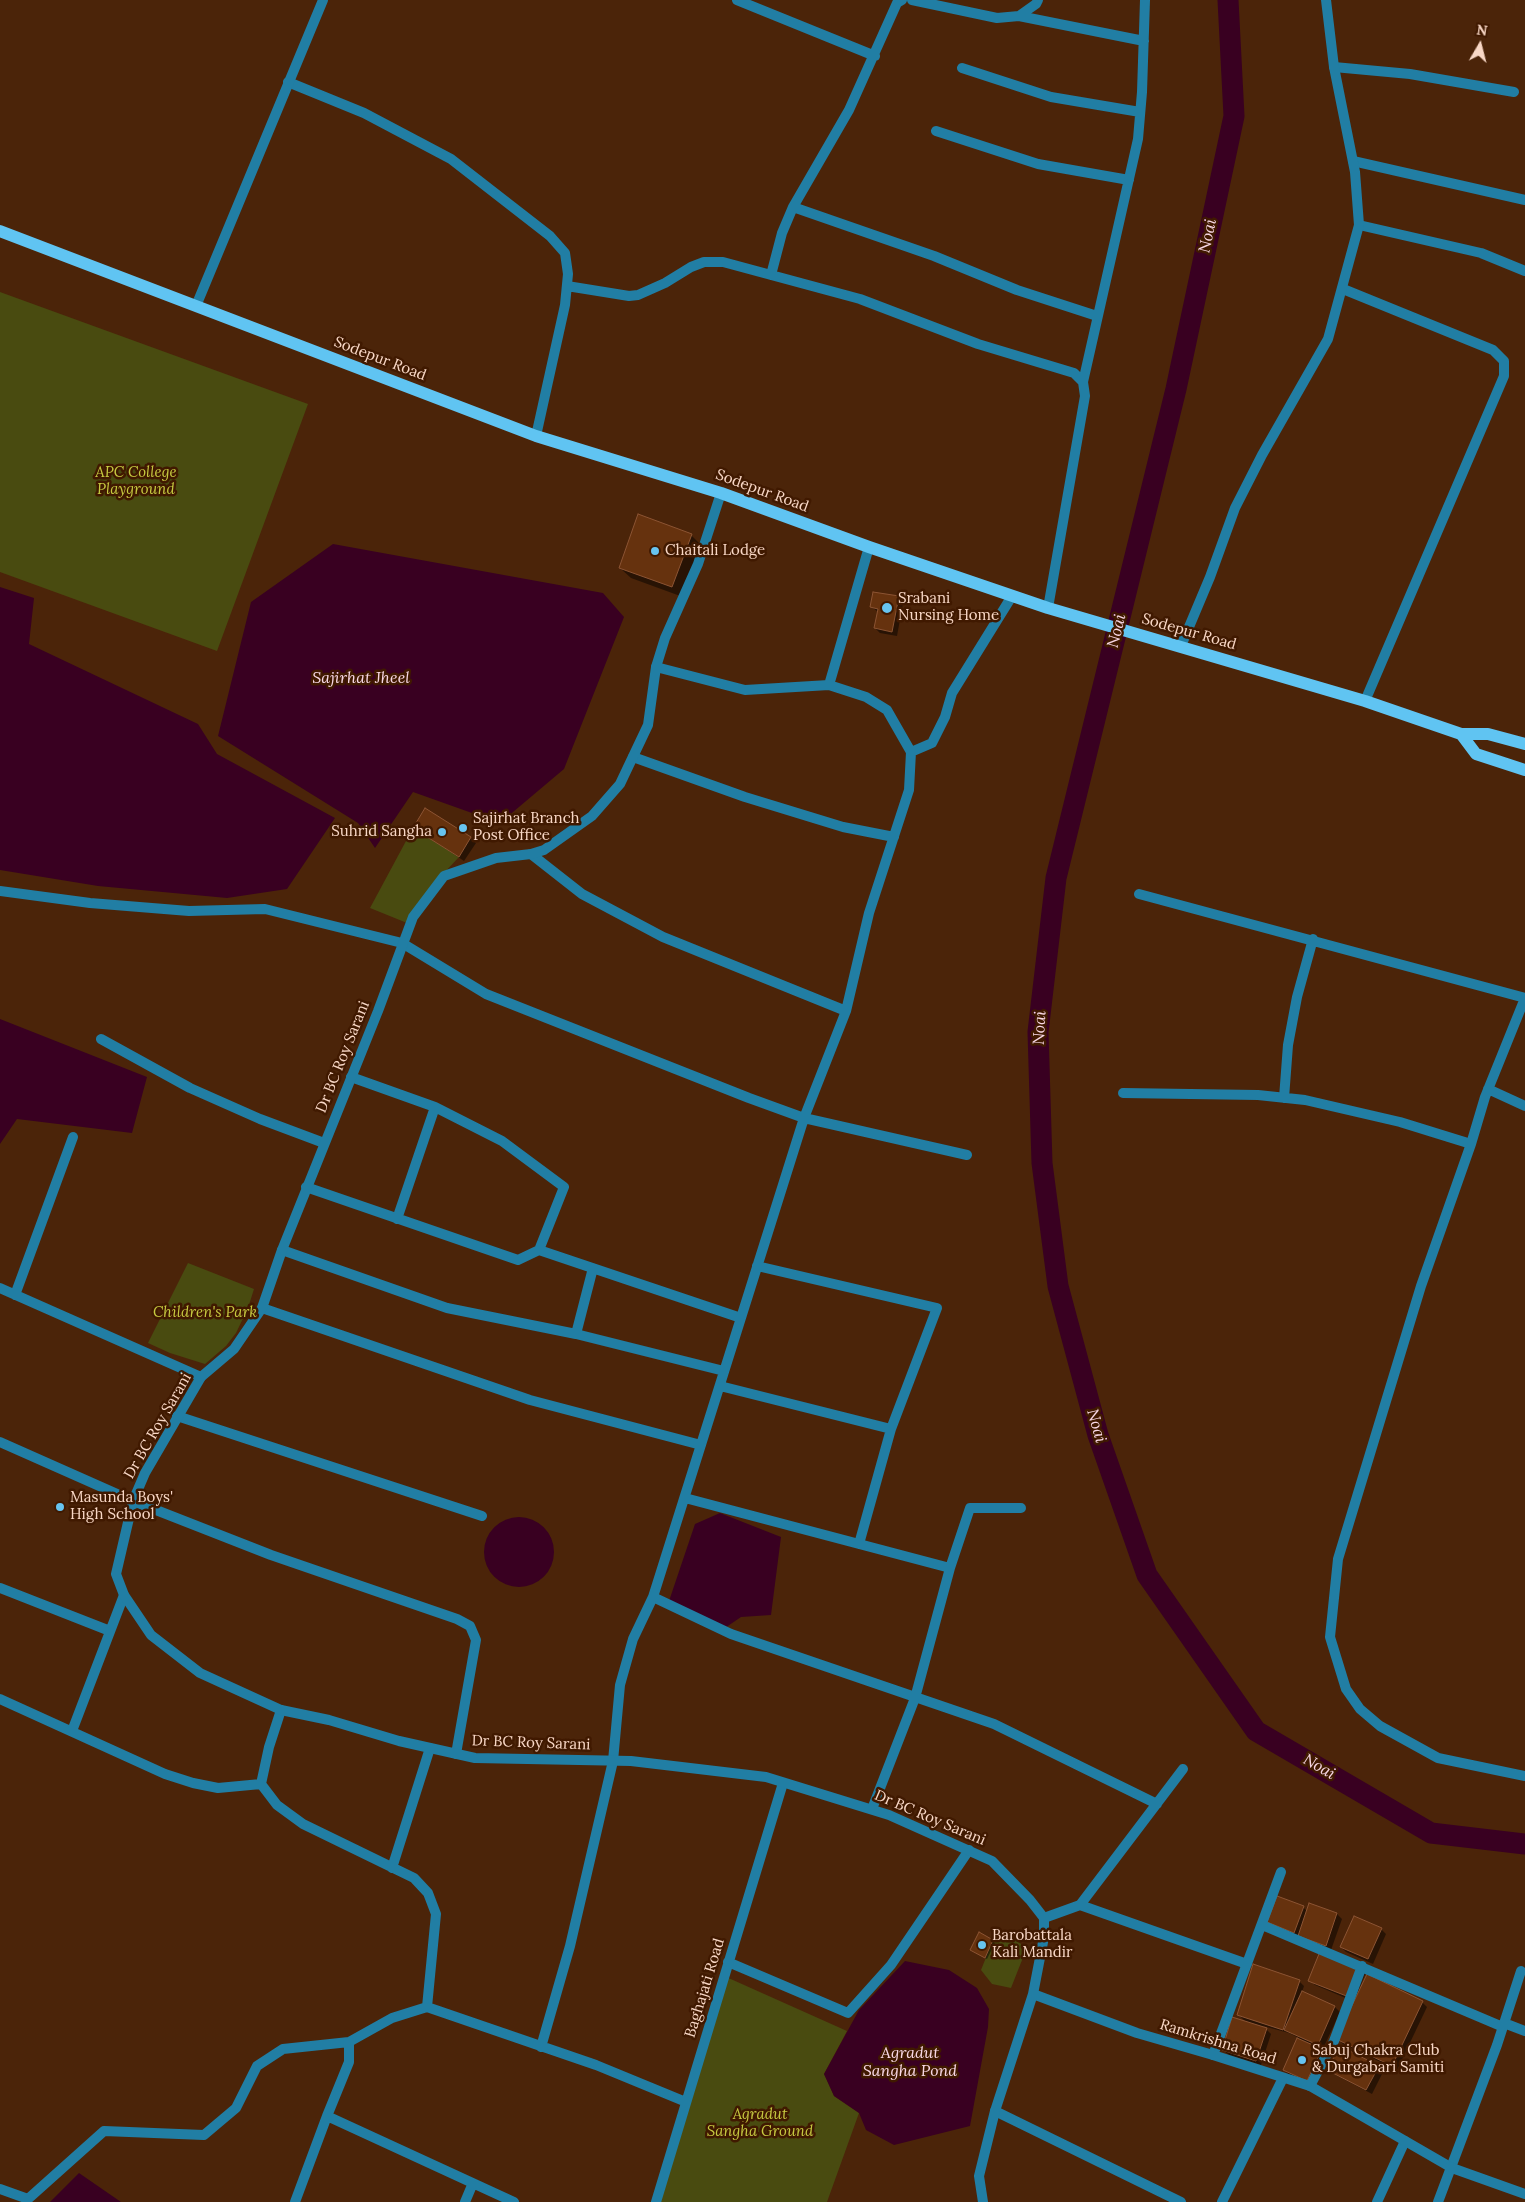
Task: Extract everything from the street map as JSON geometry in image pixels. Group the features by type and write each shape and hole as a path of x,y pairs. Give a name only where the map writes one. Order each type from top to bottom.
{"main road":[{"name":"Sodepur Road","path":"0,232 536,436 721,493 869,547 1012,596 1366,701 1461,734 1488,734 1525,744"},
{"path":"1461,734 1476,754 1525,770"}],"street":[{"path":"196,306 323,0"},
{"path":"736,0 875,56"},
{"path":"771,275 782,233 793,207 850,110 898,3 902,0"},
{"path":"912,0 997,18 1019,16 1144,41"},
{"path":"1019,16 1036,4 1038,0"},
{"path":"1048,608 1085,396 1083,382 1138,139 1145,0"},
{"path":"1181,646 1210,577 1235,508 1262,455 1328,340 1360,225 1353,161 1334,68 1326,0"},
{"path":"962,68 1051,97 1140,112"},
{"path":"1334,68 1402,73 1514,92"},
{"path":"288,82 364,113 451,159 550,236 565,253 568,274 565,305 536,436"},
{"path":"936,131 1038,164 1129,180"},
{"path":"1353,161 1525,200"},
{"path":"793,207 934,256 1017,290 1097,316"},
{"path":"1360,225 1481,253 1525,271"},
{"path":"567,286 638,295 704,262 723,262 860,299 978,344 1074,373 1083,382"},
{"path":"1343,289 1493,350 1504,360 1504,376 1428,549 1366,701"},
{"name":"Dr BC Roy Sarani","path":"721,493 698,564 665,638 656,667 648,725 620,784 592,816 544,850 532,854 496,858 444,876 413,917 378,1010 306,1187 262,1308 234,1350 201,1377 145,1473 133,1501 116,1574 124,1595 151,1635 200,1673 282,1710 329,1720 430,1748 475,1758 631,1761 766,1778 890,1815 992,1861 1030,1900 1044,1918"},
{"path":"828,685 869,547"},
{"path":"911,752 932,743 945,717 952,693 1012,596"},
{"path":"542,2046 570,1946 613,1761 620,1685 633,1639 653,1597 804,1118 846,1010 869,913 909,790 911,752 887,710 866,697 828,685 745,690 656,667"},
{"path":"633,757 677,774 790,811 844,827 894,837"},
{"path":"532,854 582,894 663,937 846,1010"},
{"path":"0,891 90,903 189,911 265,909 402,943 486,994 749,1098 804,1118 967,1155"},
{"path":"1139,894 1313,939 1525,998 1488,1089 1471,1144 1421,1286 1338,1559 1330,1637 1346,1689 1360,1709 1380,1726 1438,1758 1525,1776"},
{"path":"1284,1098 1288,1044 1296,997 1313,939"},
{"path":"101,1039 190,1088 260,1119 324,1143"},
{"path":"306,1187 518,1260 539,1250 564,1187 502,1141 435,1107 351,1077"},
{"path":"1488,1089 1525,1106"},
{"path":"1123,1093 1258,1096 1305,1100 1400,1122 1471,1144"},
{"path":"397,1219 435,1107"},
{"path":"15,1295 73,1137"},
{"path":"282,1250 447,1308 576,1334 724,1371"},
{"path":"539,1250 741,1318"},
{"path":"757,1266 937,1308 890,1429 859,1544"},
{"path":"576,1334 593,1268"},
{"path":"0,1288 201,1377"},
{"path":"262,1308 530,1400 701,1445"},
{"path":"720,1386 890,1429"},
{"path":"177,1416 482,1516"},
{"path":"0,1442 133,1501 271,1555 457,1618 470,1626 476,1640 456,1754"},
{"path":"684,1498 950,1568"},
{"path":"872,1809 915,1698 950,1568 970,1508 1020,1508"},
{"path":"0,1588 110,1631"},
{"path":"72,1731 124,1595"},
{"path":"653,1597 731,1634 994,1724 1157,1804"},
{"path":"0,1699 165,1774 193,1783 218,1788 261,1784"},
{"path":"261,1784 269,1747 282,1710"},
{"path":"392,1868 430,1748"},
{"path":"983,2202 979,2176 995,2111 1033,1994 1044,1937 1044,1918 1080,1905 1183,1769"},
{"name":"Baghajati Road","path":"656,2202 783,1783"},
{"path":"261,1784 277,1804 303,1824 414,1878 428,1893 436,1914 427,2007"},
{"path":"728,1962 848,2013 891,1965 969,1850"},
{"path":"1213,2055 1281,1872"},
{"path":"1080,1905 1247,1964"},
{"path":"1262,1925 1503,2025 1525,2031"},
{"path":"1310,2086 1334,2041 1362,1966"},
{"path":"1438,2202 1452,2168 1521,1970"},
{"name":"Ramkrishna Road","path":"1033,1994 1137,2033 1310,2086 1452,2168 1525,2194"},
{"path":"0,2190 28,2201 104,2131 204,2135 236,2108 258,2066 283,2049 349,2042 392,2018 427,2007 596,2065 686,2102"},
{"path":"295,2202 348,2062 349,2042"},
{"path":"1222,2202 1283,2078"},
{"path":"995,2111 1181,2202"},
{"path":"327,2116 514,2202"},
{"path":"1377,2202 1405,2141"},
{"path":"466,2202 473,2183"}],"green space":[{"name":"APC College Playground","path":"0,292 308,404 217,651 0,572"},
{"path":"413,828 459,857 443,874 407,923 370,908"},
{"name":"Children's Park","path":"188,1263 254,1289 248,1308 236,1333 226,1346 205,1364 170,1353 148,1343"},
{"path":"1005,1933 1021,1944 1024,1955 1011,1988 992,1984 981,1970 993,1940"},
{"name":"Agradut Sangha Ground","path":"724,1976 847,2031 824,2074 834,2096 859,2113 827,2202 656,2202"}],"water":[{"name":"Sajirhat Jheel","path":"333,544 603,593 624,617 564,769 500,823 413,792 375,848 358,823 218,736 251,602"},
{"path":"0,587 34,598 29,644 198,724 217,754 335,818 287,889 227,898 98,886 0,870"},
{"path":"0,1019 147,1077 132,1133 17,1119 0,1144"},
{"path":"720,1513 781,1537 771,1615 741,1617 722,1630 668,1604 695,1524"},
{"path":"512,1517 526,1517 539,1523 548,1532 554,1545 552,1565 544,1577 526,1587 512,1587 499,1581 490,1572 484,1559 484,1545 490,1532 499,1523"},
{"name":"Agradut Sangha Pond","path":"905,1961 949,1970 977,1988 989,2009 988,2027 970,2126 894,2145 866,2130 859,2113 834,2096 824,2074 859,2010"},
{"path":"79,2173 121,2202 50,2202"}],"building":[{"name":"Chaitali Lodge","path":"638,514 692,534 672,587 619,568"},
{"path":"873,592 899,596 892,632 874,628 878,609 870,607"},
{"name":"Suhrid Sangha","path":"425,808 471,837 459,857 413,828"},
{"path":"1277,1896 1304,1906 1294,1933 1267,1922"},
{"path":"1309,1903 1337,1913 1326,1946 1298,1936"},
{"path":"1354,1916 1382,1928 1368,1959 1340,1947"},
{"name":"Barobattala Kali Mandir","path":"979,1932 993,1940 985,1958 970,1950"},
{"path":"1321,1949 1362,1966 1349,1997 1308,1981"},
{"path":"1253,1964 1300,1980 1283,2030 1237,2015"},
{"path":"1367,1974 1423,2001 1392,2066 1336,2039"},
{"path":"1302,1991 1335,2006 1318,2045 1284,2030"},
{"path":"1232,2017 1267,2028 1256,2061 1222,2050"},
{"name":"Sabuj Chakra Club & Durgabari Samiti","path":"1297,2038 1322,2049 1307,2081 1283,2070"},
{"path":"1340,2046 1379,2066 1366,2090 1327,2070"}],"waterway":[{"name":"Noai","path":"1228,0 1234,116 1176,389 1056,878 1038,1032 1042,1163 1058,1286 1098,1435 1147,1575 1256,1731 1431,1833 1525,1844"}],"place":[{"name":"Chaitali Lodge","path":"655,551"},
{"name":"Srabani Nursing Home","path":"887,608"},
{"name":"Sajirhat Branch Post Office","path":"463,828"},
{"name":"Suhrid Sangha","path":"442,832"},
{"name":"Masunda Boys' High School","path":"60,1507"},
{"name":"Barobattala Kali Mandir","path":"982,1945"},
{"name":"Sabuj Chakra Club & Durgabari Samiti","path":"1302,2060"}]}
